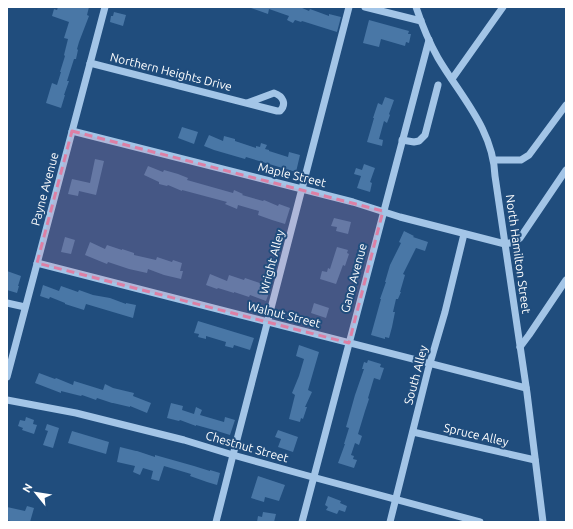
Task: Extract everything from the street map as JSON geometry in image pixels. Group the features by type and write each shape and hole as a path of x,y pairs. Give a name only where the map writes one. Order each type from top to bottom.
{"street":[{"name":"Payne Avenue","path":"7,377 105,7"},
{"name":"Wright Alley","path":"216,522 349,7"},
{"path":"365,7 421,21"},
{"name":"North Hamilton Street","path":"416,7 438,58 485,132 494,160 543,522"},
{"path":"452,79 504,7"},
{"name":"Gano Avenue","path":"302,522 429,40"},
{"name":"Northern Heights Drive","path":"90,63 247,103 280,111 284,102 282,97 274,93 247,103"},
{"path":"402,140 414,142 418,141 425,135 438,85"},
{"path":"494,160 521,160 529,155 566,105"},
{"name":"Maple Street","path":"72,131 302,189 400,217 505,244"},
{"path":"505,244 514,242 520,238 566,170"},
{"name":"South Alley","path":"390,522 464,234"},
{"name":"Walnut Street","path":"37,263 526,388"},
{"path":"520,347 566,280"},
{"path":"7,303 25,307"},
{"name":"Chestnut Street","path":"7,400 76,413 184,440 314,478 480,522"},
{"name":"Spruce Alley","path":"413,432 535,460"}],"highlighted area":[{"path":"72,131 383,211 349,343 37,263"}],"building":[{"path":"58,7 89,7 87,15 89,16 79,42 76,59 74,59 67,81 69,81 61,108 46,103 52,83 57,85 68,39 64,38 69,22 52,16 54,9 57,10"},
{"path":"251,7 300,7 329,16 329,14 341,17 337,32 302,21 295,20 293,23 287,20 289,16 269,9 268,14"},
{"path":"114,12 126,15 123,26 110,22 111,16 113,16"},
{"path":"369,20 409,31 408,34 411,34 409,43 406,42 405,46 381,39 379,47 363,43"},
{"path":"385,97 394,100 387,123 384,121 379,139 383,140 382,146 367,142 378,103 382,105"},
{"path":"182,127 198,132 194,144 178,138"},
{"path":"209,135 223,141 224,136 235,139 235,141 256,148 256,146 260,147 261,143 267,145 265,149 288,157 289,152 300,155 296,172 246,157 245,159 204,146"},
{"path":"95,159 104,161 96,195 79,191 78,196 68,194 72,179 90,183"},
{"path":"364,164 375,168 370,182 372,183 370,192 357,188 361,176 354,174 356,168 362,170"},
{"path":"148,166 163,172 164,170 178,174 188,178 187,180 233,193 234,190 243,194 242,195 264,200 278,206 279,204 290,208 285,224 258,215 259,211 238,205 237,209 225,204 227,202 182,191 168,185 159,184 159,182 144,175"},
{"path":"334,218 351,222 348,234 336,231 337,227 331,226"},
{"path":"404,231 414,236 413,237 428,242 425,251 416,248 403,274 405,275 401,292 398,299 396,299 393,312 395,312 389,338 385,337 385,339 371,335 390,265 401,243 399,242"},
{"path":"65,237 75,240 71,254 61,252"},
{"path":"90,242 105,249 107,245 134,253 134,255 156,260 157,257 172,262 173,260 182,263 180,271 183,271 181,279 148,269 147,273 108,262 107,264 102,262 85,255"},
{"path":"337,247 348,250 347,253 349,254 336,284 320,279 322,271 327,272 328,268 330,269"},
{"path":"7,271 21,276 17,293 7,290"},
{"path":"210,274 227,281 229,275 244,280 245,278 271,287 266,301 250,295 249,297 206,285"},
{"path":"43,285 59,291 61,286 78,292 79,290 126,304 136,305 133,318 86,304 84,310 50,297 49,299 40,296"},
{"path":"314,303 329,308 326,318 311,313"},
{"path":"198,321 254,338 250,350 234,345 233,348 225,346 226,342 206,336 206,339 198,337 199,334 194,333"},
{"path":"299,345 319,352 308,390 312,392 305,407 307,407 303,419 301,418 300,422 289,419 295,395 292,393 304,359 296,356"},
{"path":"368,360 381,364 380,367 384,368 380,380 374,378 368,398 369,399 358,434 362,436 359,445 355,443 351,455 354,456 353,459 357,460 354,468 338,463 345,444 349,428 346,427 364,369 362,369 364,362 367,363"},
{"path":"39,373 73,385 74,381 103,390 105,384 113,388 134,393 133,396 151,403 147,413 130,406 112,403 97,398 96,400 82,395 61,391 61,393 35,383"},
{"path":"171,403 183,406 182,410 194,414 196,407 202,410 200,415 224,422 225,417 235,420 230,435 180,420 167,418"},
{"path":"26,417 34,420 33,424 37,425 34,434 22,430 23,428 18,426 20,420 25,421"},
{"path":"47,424 59,428 53,448 43,445 48,431 45,430"},
{"path":"278,430 298,437 293,452 278,447 281,439 275,437"},
{"path":"72,431 109,442 106,454 68,443"},
{"path":"120,447 220,473 217,485 190,476 191,474 164,466 159,481 151,479 153,471 143,468 140,475 133,472 135,466 117,462"},
{"path":"258,476 285,485 279,501 265,497 264,502 251,498"},
{"path":"328,496 341,501 340,503 347,506 345,512 339,510 337,514 326,510 328,507 325,505"},
{"path":"27,506 34,508 30,522 14,522 7,520 7,507 25,511"},
{"path":"263,512 276,514 274,522 257,522 258,516 262,517"}]}
